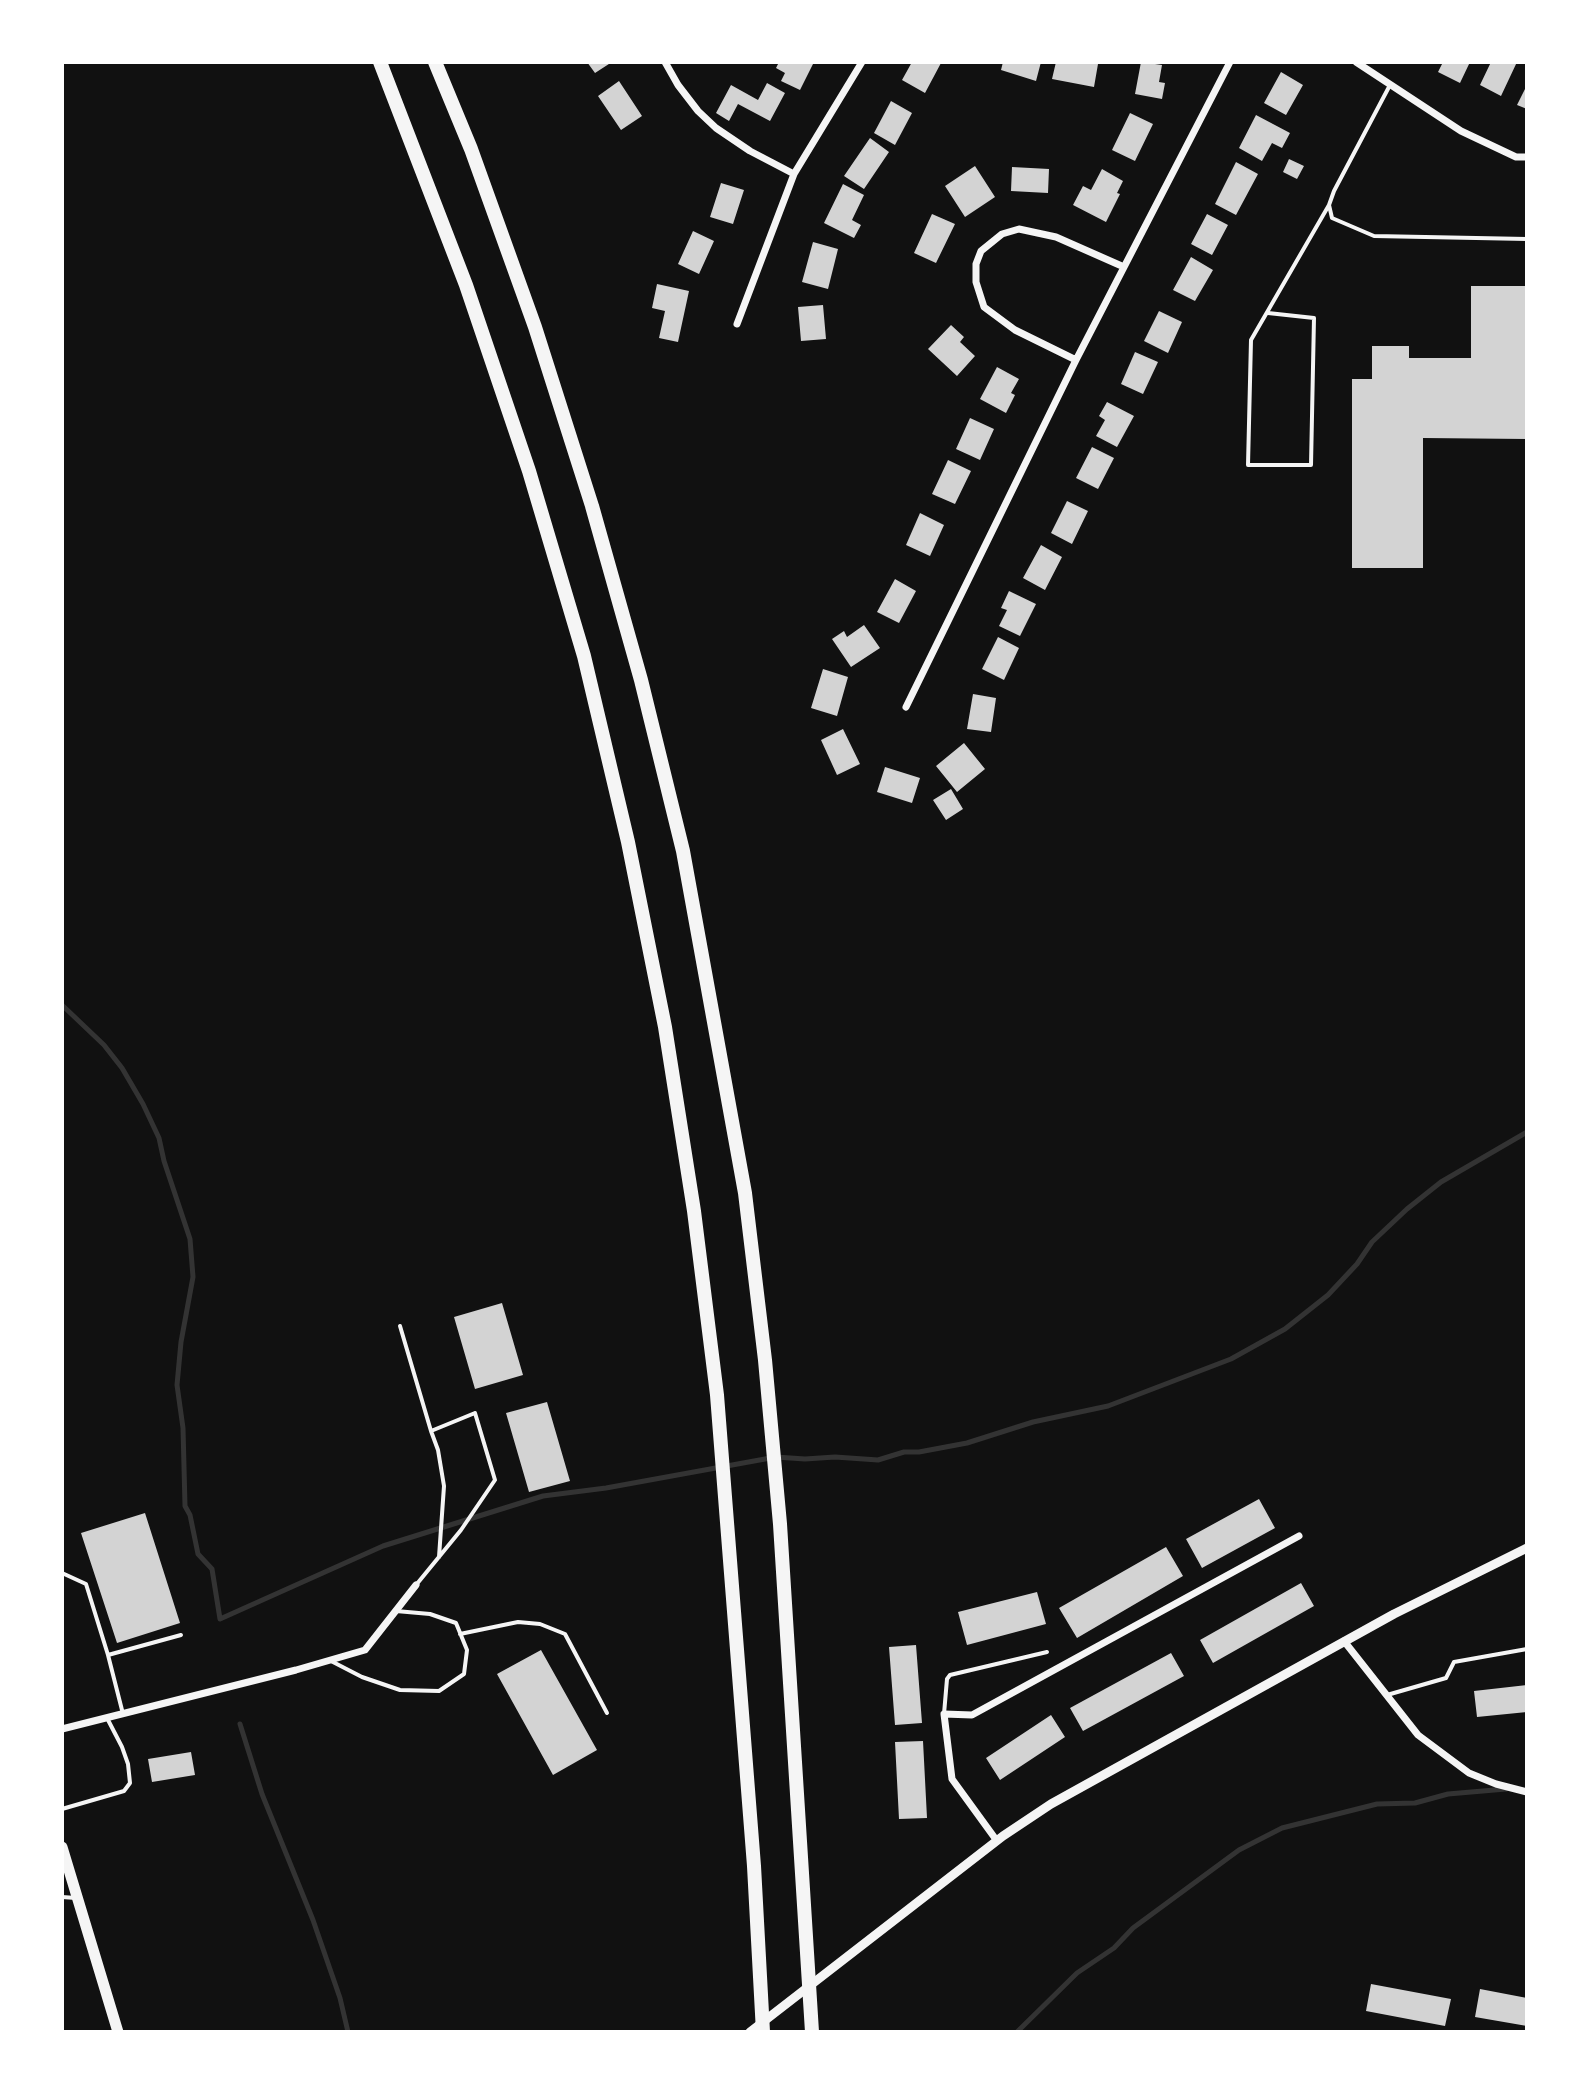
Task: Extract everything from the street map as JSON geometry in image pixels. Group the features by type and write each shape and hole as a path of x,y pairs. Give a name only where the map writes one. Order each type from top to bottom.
{"highway":[{"path":"380,62 466,285 529,471 584,656 628,842 665,1027 698,1242 717,1395 754,1866 763,2032"},
{"path":"435,62 471,149 535,327 592,506 641,680 683,851 745,1193 761,1330 780,1524 812,2032"}],"main road":[{"path":"62,1847 118,2032"}],"street":[{"path":"665,62 692,103 716,128 750,151 794,174"},
{"path":"737,324 794,174 862,62"},
{"path":"906,707 1076,360 1230,62"},
{"path":"1356,62 1461,131 1516,157 1527,157"},
{"path":"1076,360 1015,330 984,307 976,282 978,257 987,244 1002,234 1019,229 1056,237 1124,267"},
{"path":"997,1841 952,1779 944,1714 972,1715 1299,1536"},
{"path":"750,2032 997,1841 1051,1804 1394,1614 1527,1548"},
{"path":"62,1729 365,1650 416,1585"},
{"path":"1344,1641 1418,1735 1469,1773 1527,1792"}],"lane":[{"path":"1268,313 1314,318 1311,465 1248,465 1251,340 1329,205 1390,85"},
{"path":"1329,205 1332,218 1374,236 1527,239"},
{"path":"400,1326 438,1450 444,1486 439,1557"},
{"path":"416,1585 461,1530 495,1480 475,1413 431,1431"},
{"path":"62,1573 86,1584 123,1714"},
{"path":"329,1660 362,1677 400,1690 439,1691 464,1674 467,1650 456,1623 430,1614 396,1611"},
{"path":"460,1634 518,1622 540,1624 565,1634 607,1713"},
{"path":"108,1655 181,1635"},
{"path":"1387,1695 1446,1678 1454,1662 1527,1649"},
{"path":"944,1714 950,1675 1047,1652"},
{"path":"62,1809 124,1791 130,1783 122,1747 107,1718"},
{"path":"62,1897 78,1899"}],"building":[{"path":"587,62 612,62 595,73"},
{"path":"779,62 814,62 800,90 781,81 785,73 776,68"},
{"path":"912,62 941,63 925,93 902,80"},
{"path":"1003,62 1041,62 1036,81 1001,70"},
{"path":"1056,62 1098,64 1094,87 1052,79"},
{"path":"1141,62 1162,65 1159,82 1165,83 1162,99 1135,94"},
{"path":"1443,62 1470,62 1460,83 1438,72"},
{"path":"1491,62 1517,62 1501,96 1480,85"},
{"path":"1281,72 1303,85 1286,115 1264,103"},
{"path":"619,81 642,116 621,130 598,96"},
{"path":"767,83 785,93 770,121 738,104 729,121 716,113 731,85 758,100"},
{"path":"1527,85 1527,109 1517,105"},
{"path":"891,101 912,113 895,145 874,133"},
{"path":"1130,113 1153,124 1135,161 1112,150"},
{"path":"1256,115 1290,133 1282,148 1272,143 1262,161 1239,148"},
{"path":"870,138 889,152 864,189 844,176"},
{"path":"1289,159 1304,166 1297,179 1283,172"},
{"path":"1236,162 1258,174 1236,215 1215,204"},
{"path":"975,166 995,197 965,217 945,186"},
{"path":"1012,167 1049,169 1048,193 1011,191"},
{"path":"1102,169 1123,181 1106,222 1073,205 1083,186 1091,190"},
{"path":"721,183 744,190 733,224 710,217"},
{"path":"843,184 864,195 852,220 861,225 854,238 824,223"},
{"path":"932,214 955,224 936,263 914,253"},
{"path":"1207,214 1228,225 1212,255 1191,244"},
{"path":"693,231 714,241 699,274 678,264"},
{"path":"813,242 838,249 828,289 802,282"},
{"path":"1191,257 1213,270 1195,301 1173,290"},
{"path":"657,284 689,291 678,342 659,338 665,311 652,308"},
{"path":"1471,286 1527,286 1527,439 1423,438 1423,568 1352,568 1352,379 1372,379 1372,346 1409,346 1409,358 1471,358"},
{"path":"823,305 826,339 801,341 798,307"},
{"path":"1159,311 1182,322 1168,353 1144,341"},
{"path":"951,325 964,337 960,342 975,356 957,376 928,349"},
{"path":"1135,352 1158,362 1143,394 1121,384"},
{"path":"997,367 1019,379 1011,393 1015,395 1006,413 980,399"},
{"path":"1107,402 1134,416 1117,447 1096,436 1105,420 1099,416"},
{"path":"970,418 994,429 980,460 956,449"},
{"path":"1092,447 1114,458 1098,489 1076,478"},
{"path":"948,460 971,471 955,504 932,494"},
{"path":"1067,501 1088,511 1072,544 1051,533"},
{"path":"920,513 944,525 930,556 906,545"},
{"path":"1041,545 1062,557 1045,590 1023,578"},
{"path":"895,579 916,591 899,623 877,612"},
{"path":"1009,591 1036,604 1020,636 999,626 1007,610 1001,608"},
{"path":"864,625 880,648 851,667 832,639 844,631 847,637"},
{"path":"998,637 1019,648 1004,680 982,669"},
{"path":"823,669 848,677 837,716 811,708"},
{"path":"973,694 996,698 991,732 967,729"},
{"path":"843,729 860,764 837,775 821,740"},
{"path":"964,743 985,769 957,792 936,766"},
{"path":"885,767 920,778 912,803 877,792"},
{"path":"951,789 963,809 946,820 933,800"},
{"path":"502,1303 523,1375 475,1389 454,1317"},
{"path":"547,1402 570,1481 529,1492 506,1413"},
{"path":"1259,1499 1275,1528 1202,1568 1186,1539"},
{"path":"145,1513 180,1623 117,1643 81,1533"},
{"path":"1166,1547 1183,1576 1077,1638 1059,1608"},
{"path":"1301,1583 1314,1606 1213,1663 1200,1640"},
{"path":"1037,1592 1046,1624 967,1645 958,1612"},
{"path":"916,1645 922,1723 895,1725 889,1647"},
{"path":"541,1650 597,1750 553,1775 497,1674"},
{"path":"1171,1653 1184,1676 1083,1731 1070,1708"},
{"path":"1527,1685 1527,1712 1477,1717 1474,1691"},
{"path":"1051,1715 1065,1737 1000,1780 986,1758"},
{"path":"923,1741 927,1818 899,1819 895,1742"},
{"path":"191,1752 195,1775 152,1782 148,1759"},
{"path":"1371,1984 1451,1999 1445,2026 1366,2011"},
{"path":"1480,1989 1527,1998 1527,2026 1475,2017"}],"waterway":[{"path":"62,1005 104,1045 143,1104 159,1138 190,1239 193,1277 177,1385 183,1428 185,1506 190,1515 198,1554 212,1569 220,1619 383,1546 543,1496 606,1488 776,1457 878,1460 904,1452 967,1443 1033,1422 1108,1406 1231,1359 1285,1329 1328,1295 1357,1264 1372,1242 1407,1209 1441,1182 1527,1132"},
{"path":"240,1724 262,1794 313,1920 340,1998 348,2032"},
{"path":"1017,2032 1077,1973 1114,1948 1133,1928 1239,1850 1282,1828 1377,1804 1415,1803 1448,1794 1506,1789"}]}
